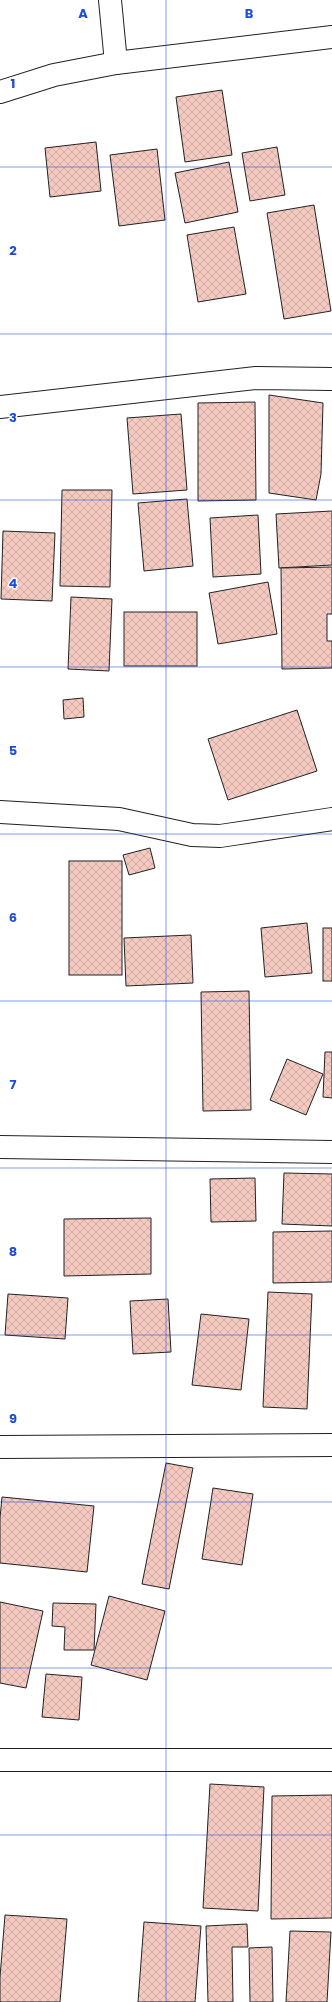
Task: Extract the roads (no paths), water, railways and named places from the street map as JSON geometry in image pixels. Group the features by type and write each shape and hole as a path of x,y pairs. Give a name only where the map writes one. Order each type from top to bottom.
{"street":[{"path":"110,0 116,63"},
{"path":"0,92 54,75 116,63 332,37"},
{"path":"0,407 256,378 332,379"},
{"path":"0,812 119,819 192,835 220,836 332,819"},
{"path":"0,1147 332,1152"},
{"path":"0,1447 332,1445"},
{"path":"0,1760 332,1760"}]}
